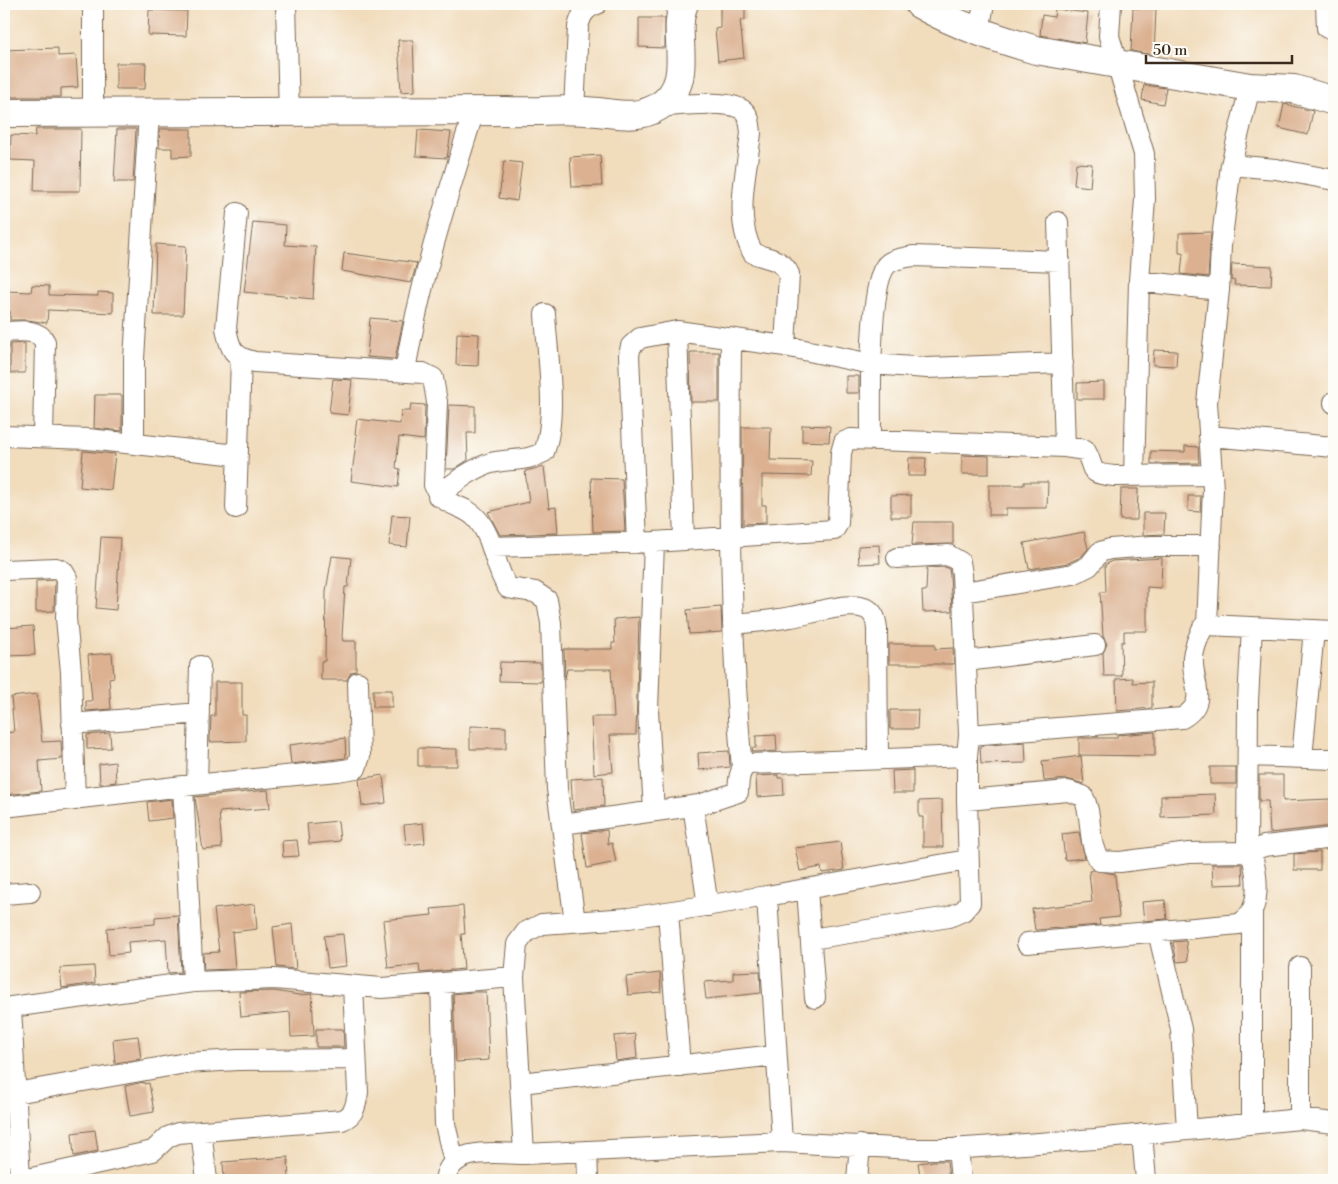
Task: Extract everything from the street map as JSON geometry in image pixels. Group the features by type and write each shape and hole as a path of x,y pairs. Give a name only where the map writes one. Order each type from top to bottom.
{"street":[{"path":"93,4 93,113"},
{"path":"286,4 289,114"},
{"path":"574,111 578,27 581,17 588,7 597,4"},
{"path":"657,107 672,95 679,77 684,4"},
{"path":"979,31 984,4"},
{"path":"1111,4 1109,36 1144,154 1145,199 1139,281 1134,476"},
{"path":"1326,4 1327,28"},
{"path":"932,8 979,31 1036,50 1250,87 1294,89 1334,101"},
{"path":"1207,624 1212,474 1207,403 1219,290 1221,246 1231,165 1250,87"},
{"path":"4,114 574,111 625,116 657,107 724,104 736,106 745,112 750,121 751,133 742,216 744,232 753,253 779,261 786,266 789,274 785,346"},
{"path":"405,371 414,314 474,111"},
{"path":"134,443 134,359 149,113"},
{"path":"1231,165 1276,169 1334,180"},
{"path":"236,508 240,359 228,342 226,328 237,213"},
{"path":"1058,222 1065,447"},
{"path":"871,439 871,364 879,286 885,267 892,262 913,256 1060,261"},
{"path":"1139,281 1219,290"},
{"path":"438,496 462,477 489,464 532,459 544,452 549,437 550,417 545,314"},
{"path":"654,811 648,710 645,542 629,355 631,346 640,338 677,331 785,346 871,364 927,368 1063,363"},
{"path":"677,331 684,540"},
{"path":"4,332 37,333 42,336 44,342 43,437"},
{"path":"562,824 699,806 732,796 738,792 739,775 742,768 735,690 729,538 731,338"},
{"path":"240,359 255,362 405,371 428,375 433,378 436,388 434,485 438,496 452,505 471,511 480,521 492,547 501,578 508,588 542,595 549,606 555,764 575,922"},
{"path":"4,436 134,443 238,455"},
{"path":"1208,436 1334,447"},
{"path":"492,547 645,542 828,532 836,529 844,442 850,439 1065,447 1085,450 1090,466 1099,475 1212,474"},
{"path":"963,592 1073,574 1089,566 1100,552 1110,549 1152,546 1211,546"},
{"path":"811,939 950,917 963,911 970,903 971,888 967,860 967,756 969,734 960,562 955,557 948,555 897,558"},
{"path":"4,570 56,568 63,571 67,578 66,618 75,800"},
{"path":"733,624 788,618 843,607 856,606 871,612 875,616 877,629 878,758"},
{"path":"969,734 1182,718 1191,713 1198,703 1193,656 1203,626 1207,624 1334,631"},
{"path":"1247,852 1252,627"},
{"path":"1302,758 1314,630"},
{"path":"966,661 1095,645"},
{"path":"193,982 190,785 199,713 200,666"},
{"path":"4,807 190,785 337,772 356,768 360,756 358,682"},
{"path":"72,724 199,713"},
{"path":"742,768 758,762 967,756"},
{"path":"1248,756 1334,759"},
{"path":"967,800 1068,791 1083,796 1087,804 1095,854 1100,861 1107,863 1189,853 1247,852 1264,846 1334,838"},
{"path":"699,806 694,812 694,821 708,906"},
{"path":"1247,852 1252,856 1256,869 1255,904 1252,913 1252,1123"},
{"path":"524,1154 514,976 518,944 526,932 542,924 629,918 767,896 967,860"},
{"path":"807,889 815,998"},
{"path":"4,894 30,892"},
{"path":"767,896 782,1142"},
{"path":"668,912 680,1066"},
{"path":"1027,943 1232,926 1246,920 1252,913"},
{"path":"1158,932 1181,1029 1186,1130"},
{"path":"1300,967 1300,1119"},
{"path":"353,986 358,1092 356,1106 350,1116 342,1120 178,1133 168,1137 153,1151 22,1180 10,1094 7,1008 193,982 274,979 382,988 514,976"},
{"path":"441,983 446,1124 454,1162"},
{"path":"520,1083 776,1055"},
{"path":"10,1094 186,1063 238,1060 356,1059"},
{"path":"445,1180 446,1172 454,1162 464,1156 484,1153 524,1154 782,1142 914,1149 958,1148 1142,1134 1300,1119 1334,1123"},
{"path":"201,1131 207,1180"},
{"path":"1142,1134 1146,1180"},
{"path":"857,1180 860,1145"},
{"path":"958,1148 961,1180"},
{"path":"587,1151 588,1180"}],"building":[{"path":"720,4 745,4 745,20 740,20 744,58 718,61 715,29 720,28"},
{"path":"1133,8 1156,9 1154,55 1131,51"},
{"path":"1055,9 1088,13 1085,43 1040,35 1042,15 1054,17"},
{"path":"149,10 187,11 186,36 148,35"},
{"path":"639,18 665,18 665,48 639,47"},
{"path":"398,40 413,40 415,91 401,92"},
{"path":"58,48 58,56 76,55 78,87 61,88 61,97 4,97 4,50"},
{"path":"116,63 146,63 145,89 116,89"},
{"path":"1144,85 1166,88 1163,104 1142,100"},
{"path":"1284,104 1313,111 1308,135 1279,128"},
{"path":"36,129 81,129 80,191 34,191 35,161 10,160 11,135 35,136"},
{"path":"117,129 136,129 133,182 114,182"},
{"path":"160,129 191,129 191,156 172,157 172,148 159,148"},
{"path":"418,130 451,132 447,158 416,156"},
{"path":"600,155 602,186 572,187 570,157"},
{"path":"504,161 522,163 517,201 499,198"},
{"path":"1076,163 1092,164 1090,187 1074,185"},
{"path":"253,222 286,225 285,245 316,247 313,299 244,292"},
{"path":"1211,232 1208,277 1181,274 1183,253 1179,253 1179,233"},
{"path":"156,244 186,246 183,315 154,315"},
{"path":"344,253 417,263 411,283 342,271"},
{"path":"1232,264 1272,266 1271,286 1234,285 1235,281 1231,280"},
{"path":"32,285 49,286 49,295 98,296 98,292 113,293 113,313 48,310 47,323 10,320 10,311 4,311 4,291 31,292"},
{"path":"370,318 403,321 395,359 367,357"},
{"path":"457,333 479,334 478,366 456,365"},
{"path":"25,343 25,373 10,373 10,344"},
{"path":"1154,350 1177,351 1176,366 1153,365"},
{"path":"690,352 719,352 719,402 691,402"},
{"path":"846,376 859,376 859,393 846,393"},
{"path":"333,379 352,380 348,415 329,413"},
{"path":"1104,382 1104,399 1077,399 1077,383"},
{"path":"95,395 122,395 122,431 94,428"},
{"path":"411,404 425,405 424,440 399,437 396,468 400,469 398,487 351,481 357,435 355,434 357,419 400,424 401,411 410,411"},
{"path":"449,405 475,406 475,433 467,433 468,460 454,469 446,469"},
{"path":"802,425 830,426 829,442 802,441"},
{"path":"742,427 771,427 770,460 812,461 811,476 762,475 762,505 766,505 766,523 743,524"},
{"path":"1185,446 1198,447 1199,463 1151,464 1151,451 1185,452"},
{"path":"83,451 115,454 111,490 80,487"},
{"path":"962,455 989,456 989,474 962,474"},
{"path":"909,458 926,458 925,476 908,476"},
{"path":"544,467 549,508 556,507 558,533 500,535 488,512 529,502 525,471"},
{"path":"591,478 622,479 625,531 593,532"},
{"path":"1024,482 1048,482 1047,508 1006,508 1006,515 989,515 989,485 1024,485"},
{"path":"1121,489 1138,489 1137,520 1120,520"},
{"path":"911,495 911,517 891,517 891,496"},
{"path":"1188,496 1201,496 1200,512 1188,511"},
{"path":"1143,513 1165,513 1164,534 1143,535"},
{"path":"392,515 410,516 407,547 389,545"},
{"path":"914,522 953,522 953,544 912,545"},
{"path":"1084,532 1088,549 1081,557 1068,563 1029,569 1024,543"},
{"path":"101,537 120,538 116,610 96,608"},
{"path":"879,545 880,563 859,564 858,546"},
{"path":"332,556 351,558 348,587 345,587 342,637 343,641 356,641 356,671 351,672 347,680 321,680 321,661 325,661 326,591"},
{"path":"1162,558 1161,588 1147,587 1147,631 1124,631 1124,642 1121,642 1122,676 1104,676 1103,653 1107,644 1103,636 1100,592 1106,592 1105,565 1112,561"},
{"path":"945,567 949,569 950,575 952,611 923,612 922,591 926,591 927,568"},
{"path":"55,580 54,611 36,612 36,581"},
{"path":"721,607 722,632 689,634 687,610"},
{"path":"639,617 636,735 610,735 613,772 594,774 591,717 614,717 611,669 567,669 565,679 564,649 612,649 612,643 615,643 614,619"},
{"path":"33,626 35,655 7,656 5,628"},
{"path":"889,644 935,644 935,649 953,648 954,664 889,664"},
{"path":"112,653 114,677 109,678 111,709 86,711 86,701 92,701 88,655"},
{"path":"500,662 541,663 541,682 499,681"},
{"path":"1133,678 1133,683 1152,682 1152,708 1117,711 1116,679"},
{"path":"215,682 242,682 242,715 246,715 246,741 210,742 211,716 215,716"},
{"path":"373,690 392,690 392,707 373,707"},
{"path":"37,694 42,742 61,741 62,759 39,761 41,791 4,795 4,733 14,732 11,697"},
{"path":"890,710 918,710 917,729 890,729"},
{"path":"470,726 506,727 506,749 470,749"},
{"path":"1155,732 1155,756 1079,755 1079,738 1117,738 1117,735"},
{"path":"110,733 111,748 87,749 87,735"},
{"path":"776,735 777,751 753,752 752,748 756,748 756,736"},
{"path":"345,738 346,758 291,764 289,745"},
{"path":"1025,742 1026,763 981,764 980,746"},
{"path":"418,748 457,749 457,766 418,766"},
{"path":"729,751 730,767 699,770 698,753"},
{"path":"1081,756 1084,784 1067,779 1044,781 1042,761"},
{"path":"115,762 116,782 100,784 99,764"},
{"path":"1210,767 1236,767 1236,784 1210,784"},
{"path":"913,770 913,793 893,793 892,771"},
{"path":"383,775 386,803 362,806 359,779"},
{"path":"778,775 778,778 783,778 784,795 757,797 756,776"},
{"path":"1259,775 1283,775 1283,801 1331,799 1332,826 1270,833 1268,801 1259,801"},
{"path":"603,777 604,806 573,810 571,779"},
{"path":"268,790 270,808 219,812 222,848 203,850 195,797"},
{"path":"1215,794 1216,815 1161,817 1161,796"},
{"path":"172,799 173,818 149,821 147,802"},
{"path":"942,800 943,847 923,847 923,817 919,817 919,801"},
{"path":"338,821 340,841 309,844 307,824"},
{"path":"423,823 425,843 406,845 404,825"},
{"path":"607,830 608,844 612,843 616,862 587,868 582,833"},
{"path":"1079,832 1085,858 1065,860 1062,834"},
{"path":"297,840 299,856 283,857 282,841"},
{"path":"840,842 844,870 822,873 821,867 800,871 795,848"},
{"path":"1320,852 1320,870 1294,870 1294,854"},
{"path":"1212,864 1242,864 1243,884 1213,885"},
{"path":"1089,871 1115,874 1119,917 1099,919 1100,925 1035,930 1032,909 1092,902"},
{"path":"1165,900 1167,919 1144,921 1142,902"},
{"path":"255,904 257,929 232,932 235,969 204,970 203,953 219,952 214,909"},
{"path":"463,906 465,934 461,934 464,969 420,973 419,964 388,968 383,920 432,915 431,909"},
{"path":"178,915 181,972 168,973 166,939 128,942 129,953 109,955 107,928 155,924 155,917"},
{"path":"292,924 296,969 277,967 273,927"},
{"path":"343,934 346,966 328,968 324,936"},
{"path":"1186,941 1188,961 1177,962 1173,942"},
{"path":"94,966 95,983 62,988 60,968"},
{"path":"760,971 761,993 706,999 704,982 733,980 733,972"},
{"path":"660,973 661,992 628,995 626,977"},
{"path":"274,991 299,995 312,994 314,1036 291,1037 290,1012 241,1017 239,992"},
{"path":"486,992 489,1060 456,1062 453,994"},
{"path":"316,1029 343,1029 344,1047 316,1047"},
{"path":"635,1034 637,1058 616,1061 614,1036"},
{"path":"138,1036 141,1059 115,1063 113,1039"},
{"path":"144,1082 144,1084 149,1083 154,1112 130,1116 125,1086"},
{"path":"95,1130 98,1151 74,1156 72,1133"},
{"path":"288,1157 289,1180 266,1180 266,1178 224,1180 223,1162"},
{"path":"947,1161 949,1180 921,1180 918,1163"}]}
